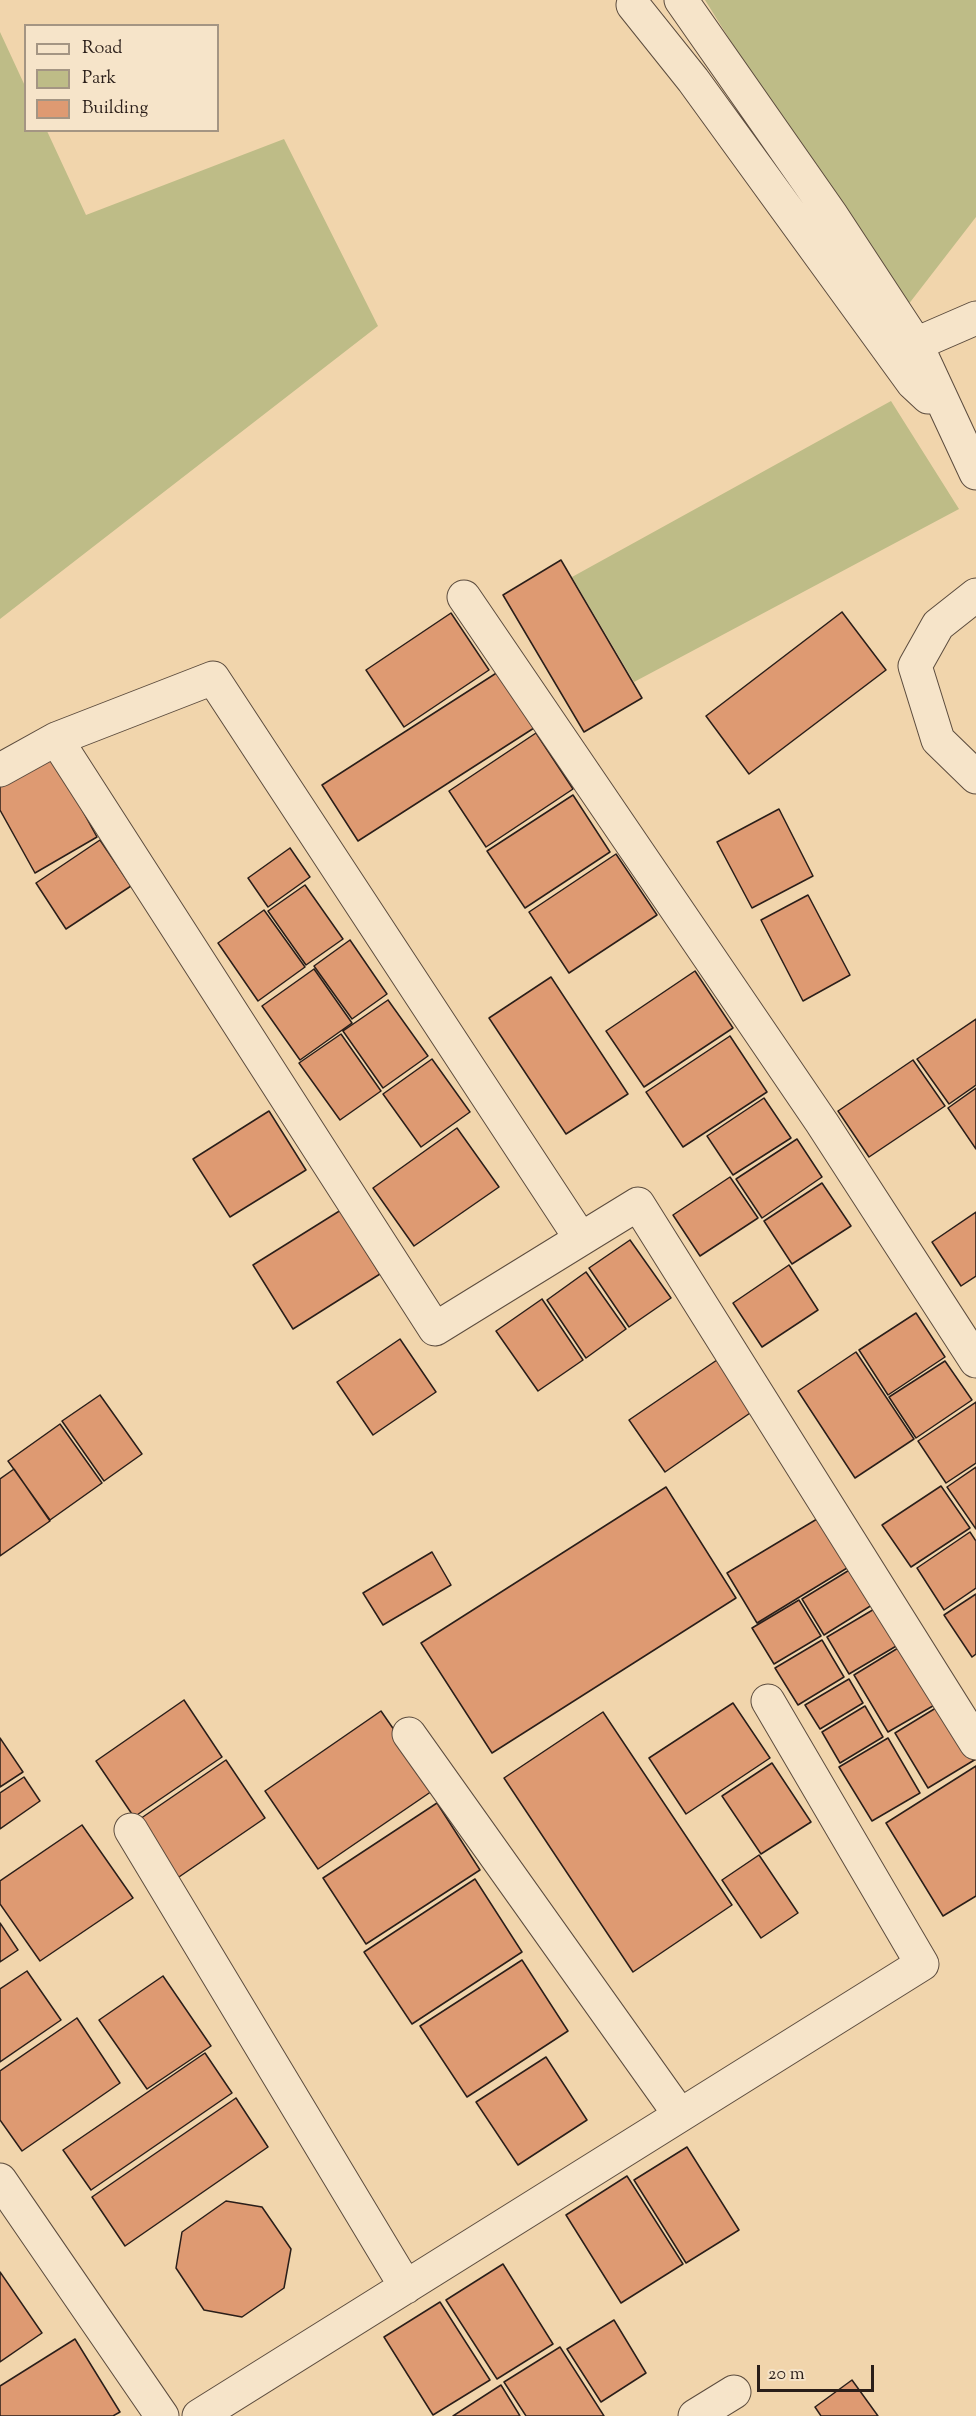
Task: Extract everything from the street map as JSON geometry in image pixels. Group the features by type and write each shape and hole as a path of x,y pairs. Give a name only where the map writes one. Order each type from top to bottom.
{"street":[{"path":"681,0 832,216 916,344 976,473"},
{"path":"633,5 693,80 913,383 951,420"},
{"path":"916,344 976,318"},
{"path":"976,595 938,625 915,666 938,740 976,777"},
{"path":"464,597 822,1123 976,1361"},
{"path":"0,770 56,739 213,678 581,1239"},
{"path":"56,739 435,1329 638,1204 976,1743"},
{"path":"198,2416 922,1964 768,1701"},
{"path":"409,1734 680,2115"},
{"path":"131,1830 406,2287"},
{"path":"0,2180 162,2416"},
{"path":"695,2416 734,2392"}],"green space":[{"path":"705,0 976,0 976,217 901,314"},
{"path":"0,32 24,84 24,132 47,132 86,215 284,139 378,326 0,619"},
{"path":"891,401 959,509 634,682 572,577"}],"building":[{"path":"561,560 642,698 584,732 503,595"},
{"path":"842,612 886,670 749,774 706,716"},
{"path":"451,613 489,670 404,727 366,670"},
{"path":"498,672 534,728 358,841 322,785"},
{"path":"536,733 573,789 486,847 449,791"},
{"path":"52,755 97,837 35,873 0,810 0,784"},
{"path":"573,795 610,852 525,908 487,851"},
{"path":"779,809 813,876 752,908 717,842"},
{"path":"100,840 131,886 66,929 36,883"},
{"path":"290,848 310,877 268,907 248,878"},
{"path":"616,854 657,915 569,973 529,912"},
{"path":"305,885 343,939 306,965 268,911"},
{"path":"808,895 850,975 803,1001 761,920"},
{"path":"264,910 305,967 258,1001 218,943"},
{"path":"350,940 387,994 352,1019 314,966"},
{"path":"314,969 352,1023 300,1060 262,1006"},
{"path":"695,971 733,1028 644,1087 606,1031"},
{"path":"551,977 628,1094 566,1134 489,1018"},
{"path":"388,1000 428,1056 383,1088 343,1031"},
{"path":"976,1019 976,1085 949,1104 917,1059"},
{"path":"341,1034 381,1091 340,1120 299,1063"},
{"path":"730,1036 767,1092 683,1147 646,1092"},
{"path":"432,1059 470,1112 421,1147 383,1094"},
{"path":"913,1060 945,1106 869,1157 838,1111"},
{"path":"976,1088 976,1149 948,1108"},
{"path":"764,1098 791,1138 733,1175 707,1136"},
{"path":"269,1111 306,1170 230,1217 193,1159"},
{"path":"457,1128 499,1187 414,1246 373,1188"},
{"path":"797,1139 822,1177 762,1218 736,1179"},
{"path":"730,1177 758,1218 700,1256 673,1215"},
{"path":"822,1183 851,1226 792,1264 764,1221"},
{"path":"341,1210 380,1274 293,1329 253,1265"},
{"path":"976,1212 976,1276 961,1286 932,1242"},
{"path":"630,1240 671,1298 629,1327 589,1268"},
{"path":"789,1265 818,1310 762,1347 733,1303"},
{"path":"586,1272 626,1329 586,1358 547,1300"},
{"path":"542,1299 583,1360 538,1391 496,1331"},
{"path":"916,1313 945,1357 888,1395 859,1350"},
{"path":"400,1339 436,1392 373,1435 337,1382"},
{"path":"856,1352 914,1439 855,1478 798,1391"},
{"path":"717,1360 753,1411 665,1472 629,1420"},
{"path":"945,1361 972,1400 916,1438 889,1397"},
{"path":"100,1395 142,1454 104,1481 62,1421"},
{"path":"976,1402 976,1463 946,1483 918,1441"},
{"path":"60,1424 102,1483 50,1520 8,1461"},
{"path":"976,1467 976,1529 947,1487"},
{"path":"14,1469 50,1521 0,1556 0,1479"},
{"path":"941,1486 970,1528 911,1567 882,1525"},
{"path":"666,1487 736,1598 492,1753 421,1643"},
{"path":"822,1516 852,1565 757,1623 727,1573"},
{"path":"970,1532 976,1541 976,1588 944,1610 917,1568"},
{"path":"432,1552 451,1585 383,1625 363,1593"},
{"path":"851,1569 872,1605 824,1635 802,1599"},
{"path":"976,1594 976,1654 972,1657 944,1615"},
{"path":"799,1600 821,1636 774,1664 752,1628"},
{"path":"876,1608 898,1645 849,1674 827,1637"},
{"path":"822,1640 844,1677 798,1705 775,1668"},
{"path":"903,1645 938,1703 888,1732 854,1675"},
{"path":"849,1679 863,1703 820,1729 805,1705"},
{"path":"184,1700 222,1757 134,1817 96,1761"},
{"path":"733,1703 770,1758 686,1814 649,1758"},
{"path":"944,1703 976,1759 928,1788 895,1733"},
{"path":"865,1706 883,1737 840,1763 822,1732"},
{"path":"381,1711 435,1789 318,1869 265,1791"},
{"path":"603,1712 732,1905 633,1972 504,1778"},
{"path":"0,1738 23,1772 0,1787"},
{"path":"888,1738 920,1793 872,1821 839,1767"},
{"path":"226,1760 265,1818 176,1879 137,1821"},
{"path":"772,1763 811,1822 761,1854 722,1796"},
{"path":"976,1766 976,1896 943,1916 886,1823"},
{"path":"24,1777 40,1801 0,1829 0,1793"},
{"path":"437,1803 480,1870 366,1944 323,1878"},
{"path":"82,1825 133,1898 40,1961 0,1904 0,1881"},
{"path":"759,1855 798,1913 761,1938 722,1880"},
{"path":"475,1879 522,1952 412,2024 364,1952"},
{"path":"0,1923 18,1950 0,1962"},
{"path":"522,1960 568,2031 467,2097 420,2026"},
{"path":"27,1971 61,2020 0,2062 0,1989"},
{"path":"163,1976 211,2046 147,2089 99,2020"},
{"path":"77,2018 120,2083 22,2151 0,2120 0,2071"},
{"path":"205,2053 232,2093 91,2190 63,2150"},
{"path":"546,2057 587,2120 518,2165 476,2102"},
{"path":"236,2098 268,2147 125,2246 92,2197"},
{"path":"687,2147 739,2230 686,2263 634,2180"},
{"path":"627,2176 683,2264 621,2303 566,2215"},
{"path":"226,2201 262,2207 291,2249 284,2288 242,2317 204,2310 176,2268 182,2232"},
{"path":"503,2264 553,2344 497,2379 446,2300"},
{"path":"0,2272 42,2333 0,2362"},
{"path":"440,2302 490,2380 433,2415 384,2337"},
{"path":"614,2320 646,2373 601,2402 567,2349"},
{"path":"75,2339 120,2412 113,2416 0,2416 0,2386"},
{"path":"560,2347 604,2416 526,2416 504,2382"},
{"path":"852,2380 878,2416 821,2416 815,2407"},
{"path":"501,2385 520,2416 453,2416"}]}
